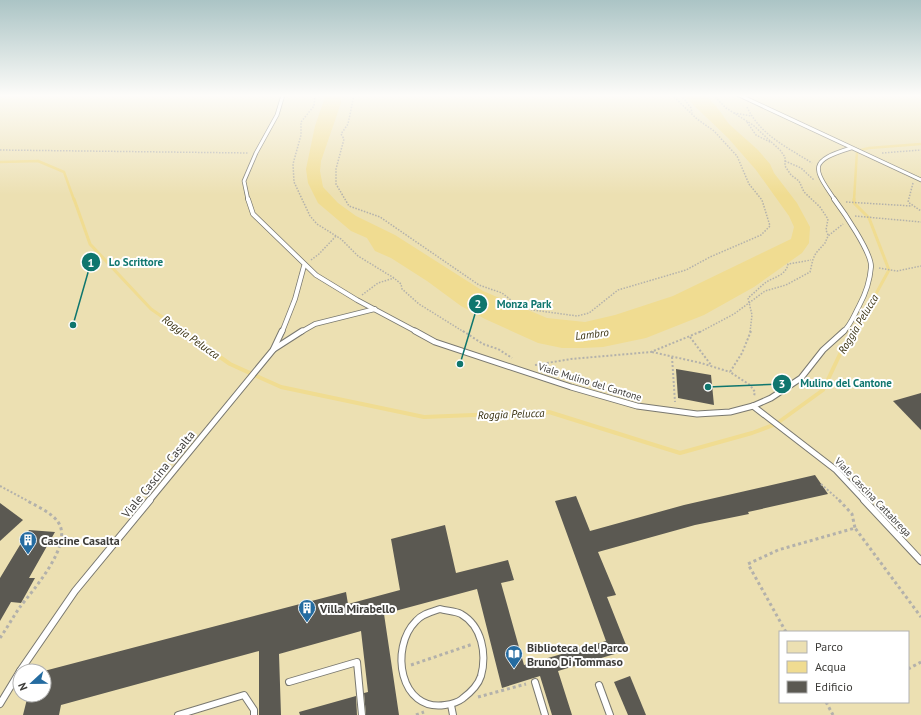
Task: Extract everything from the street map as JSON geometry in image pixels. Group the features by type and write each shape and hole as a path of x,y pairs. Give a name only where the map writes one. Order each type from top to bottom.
{"lane":[{"name":"Viale Mulino del Cantone","path":"270,128 256,153 244,181 247,197 253,214 304,266 357,300 435,342 498,364 532,373 571,387 637,406 696,414 723,413 753,406 771,398 801,378 823,350 848,328 863,298 871,266"},
{"path":"809,128 921,180"},
{"path":"851,148 835,153 823,160 818,167 819,177 846,215 867,253 871,266"},
{"name":"Viale Cascina Casalta","path":"26,663 75,591 273,350 293,309 304,266"},
{"name":"Viale Cascina Casalta","path":"273,350 315,324 375,310"},
{"name":"Viale Cascina Cattabrega","path":"753,406 836,470 921,561"},
{"path":"449,609 466,616 478,630 484,650 483,670 474,689 459,702 451,705 435,706 419,699 407,685 401,668 400,656 405,636 416,620 432,610 449,609"},
{"path":"289,682 357,662 362,715"},
{"path":"535,682 544,715"},
{"name":"Viale Cascina Casalta","path":"0,704 12,684"},
{"path":"599,685 610,715"},
{"path":"178,715 244,695 254,710 254,715"},
{"path":"451,705 453,715"}],"path":[{"path":"301,128 298,150 293,164 294,182 310,216 317,224 350,246 358,256 394,278 401,284 402,289 432,314 483,344 498,349 517,360"},
{"path":"344,128 341,134 344,139 336,169 336,184 349,206 380,217 406,237 479,285 502,293 516,304 533,310 577,316 589,313 618,290 686,270 710,257 761,235 770,226 762,200 749,184 737,156 710,128"},
{"path":"751,128 756,135 772,144"},
{"path":"756,128 782,153 785,157 785,166 791,175 799,182 804,192 820,207 828,219 826,230 828,235"},
{"path":"761,128 774,140 818,167"},
{"path":"0,150 256,153"},
{"path":"877,152 883,153 921,150"},
{"path":"785,160 801,168 815,181"},
{"path":"912,176 913,182 908,202 921,211"},
{"path":"835,200 854,203 912,206"},
{"path":"530,364 542,365 571,359 651,352 690,337 734,314 765,291 786,285 810,272 811,260 818,248 825,243 828,235 841,227 846,215 921,222"},
{"path":"304,266 319,254 336,236"},
{"path":"730,372 742,354 752,327 752,315 748,298 766,282 783,273 788,264 811,260"},
{"path":"871,266 897,271 921,266"},
{"path":"357,300 378,283 394,278"},
{"path":"690,337 711,365"},
{"path":"651,352 711,365 730,372 752,388 755,392"},
{"path":"672,357 675,412"},
{"path":"821,484 834,494 852,514 855,528 921,617"},
{"path":"0,486 54,517 61,525 62,537 57,554 48,571 0,638"},
{"path":"785,631 748,564 778,550 855,528"},
{"path":"401,668 482,641"},
{"path":"909,669 921,662"},
{"path":"459,702 535,682"},
{"path":"827,703 833,715"}],"green space":[{"path":"0,128 921,128 921,715 0,715"}],"water":[{"name":"Lambro","path":"315,128 332,128 321,161 320,171 323,187 338,203 356,216 395,235 483,291 547,318 585,322 615,315 673,296 791,239 794,227 789,216 756,170 718,128 734,128 758,150 770,164 774,173 797,203 810,227 809,243 802,253 754,287 704,315 646,338 603,347 562,348 538,343 485,319 461,306 427,281 391,258 375,251 367,238 351,231 318,203 308,183 306,169"}],"building":[{"path":"676,369 711,375 714,405 678,398"},
{"path":"921,393 921,430 893,401"},
{"name":"Villa Mirabello","path":"815,475 828,494 748,512 749,514 695,525 598,552 616,595 607,597 628,650 558,671 572,715 552,715 540,676 502,688 477,589 384,614 399,715 366,715 364,693 368,692 361,631 279,654 281,715 259,715 259,651 61,705 59,715 23,715 26,703 52,703 52,669 346,592 348,604 400,590 391,539 445,525 456,573 508,560 514,580 501,583 524,665 606,641 555,501 576,496 590,531 684,505"},
{"name":"Cascine Casalta","path":"0,503 23,520 0,541"},
{"name":"Cascine Casalta","path":"29,530 55,532 29,578 35,578 21,603 11,602 0,621 0,578"},
{"path":"630,676 646,715 628,715 614,682"},
{"path":"356,696 357,715 300,715 299,712"}],"waterway":[{"name":"Roggia Pelucca","path":"854,200 857,151 869,148 921,144"},
{"name":"Roggia Pelucca","path":"0,162 38,161 64,172 74,200"},
{"name":"Roggia Pelucca","path":"74,199 90,244 151,309 184,332"},
{"name":"Roggia Pelucca","path":"854,200 854,203 869,218 889,270 855,332"},
{"name":"Roggia Pelucca","path":"183,331 230,364 281,387 424,417 549,412 680,453 752,433 776,424 823,390 841,352 855,331"}],"place":[{"name":"Lo Scrittore","path":"73,325"},
{"name":"Monza Park","path":"460,364"},
{"name":"Mulino del Cantone","path":"708,387"},
{"name":"Cascine Casalta","path":"28,555"},
{"name":"Villa Mirabello","path":"307,623"},
{"name":"Biblioteca del Parco Bruno Di Tommaso","path":"514,669"}]}
